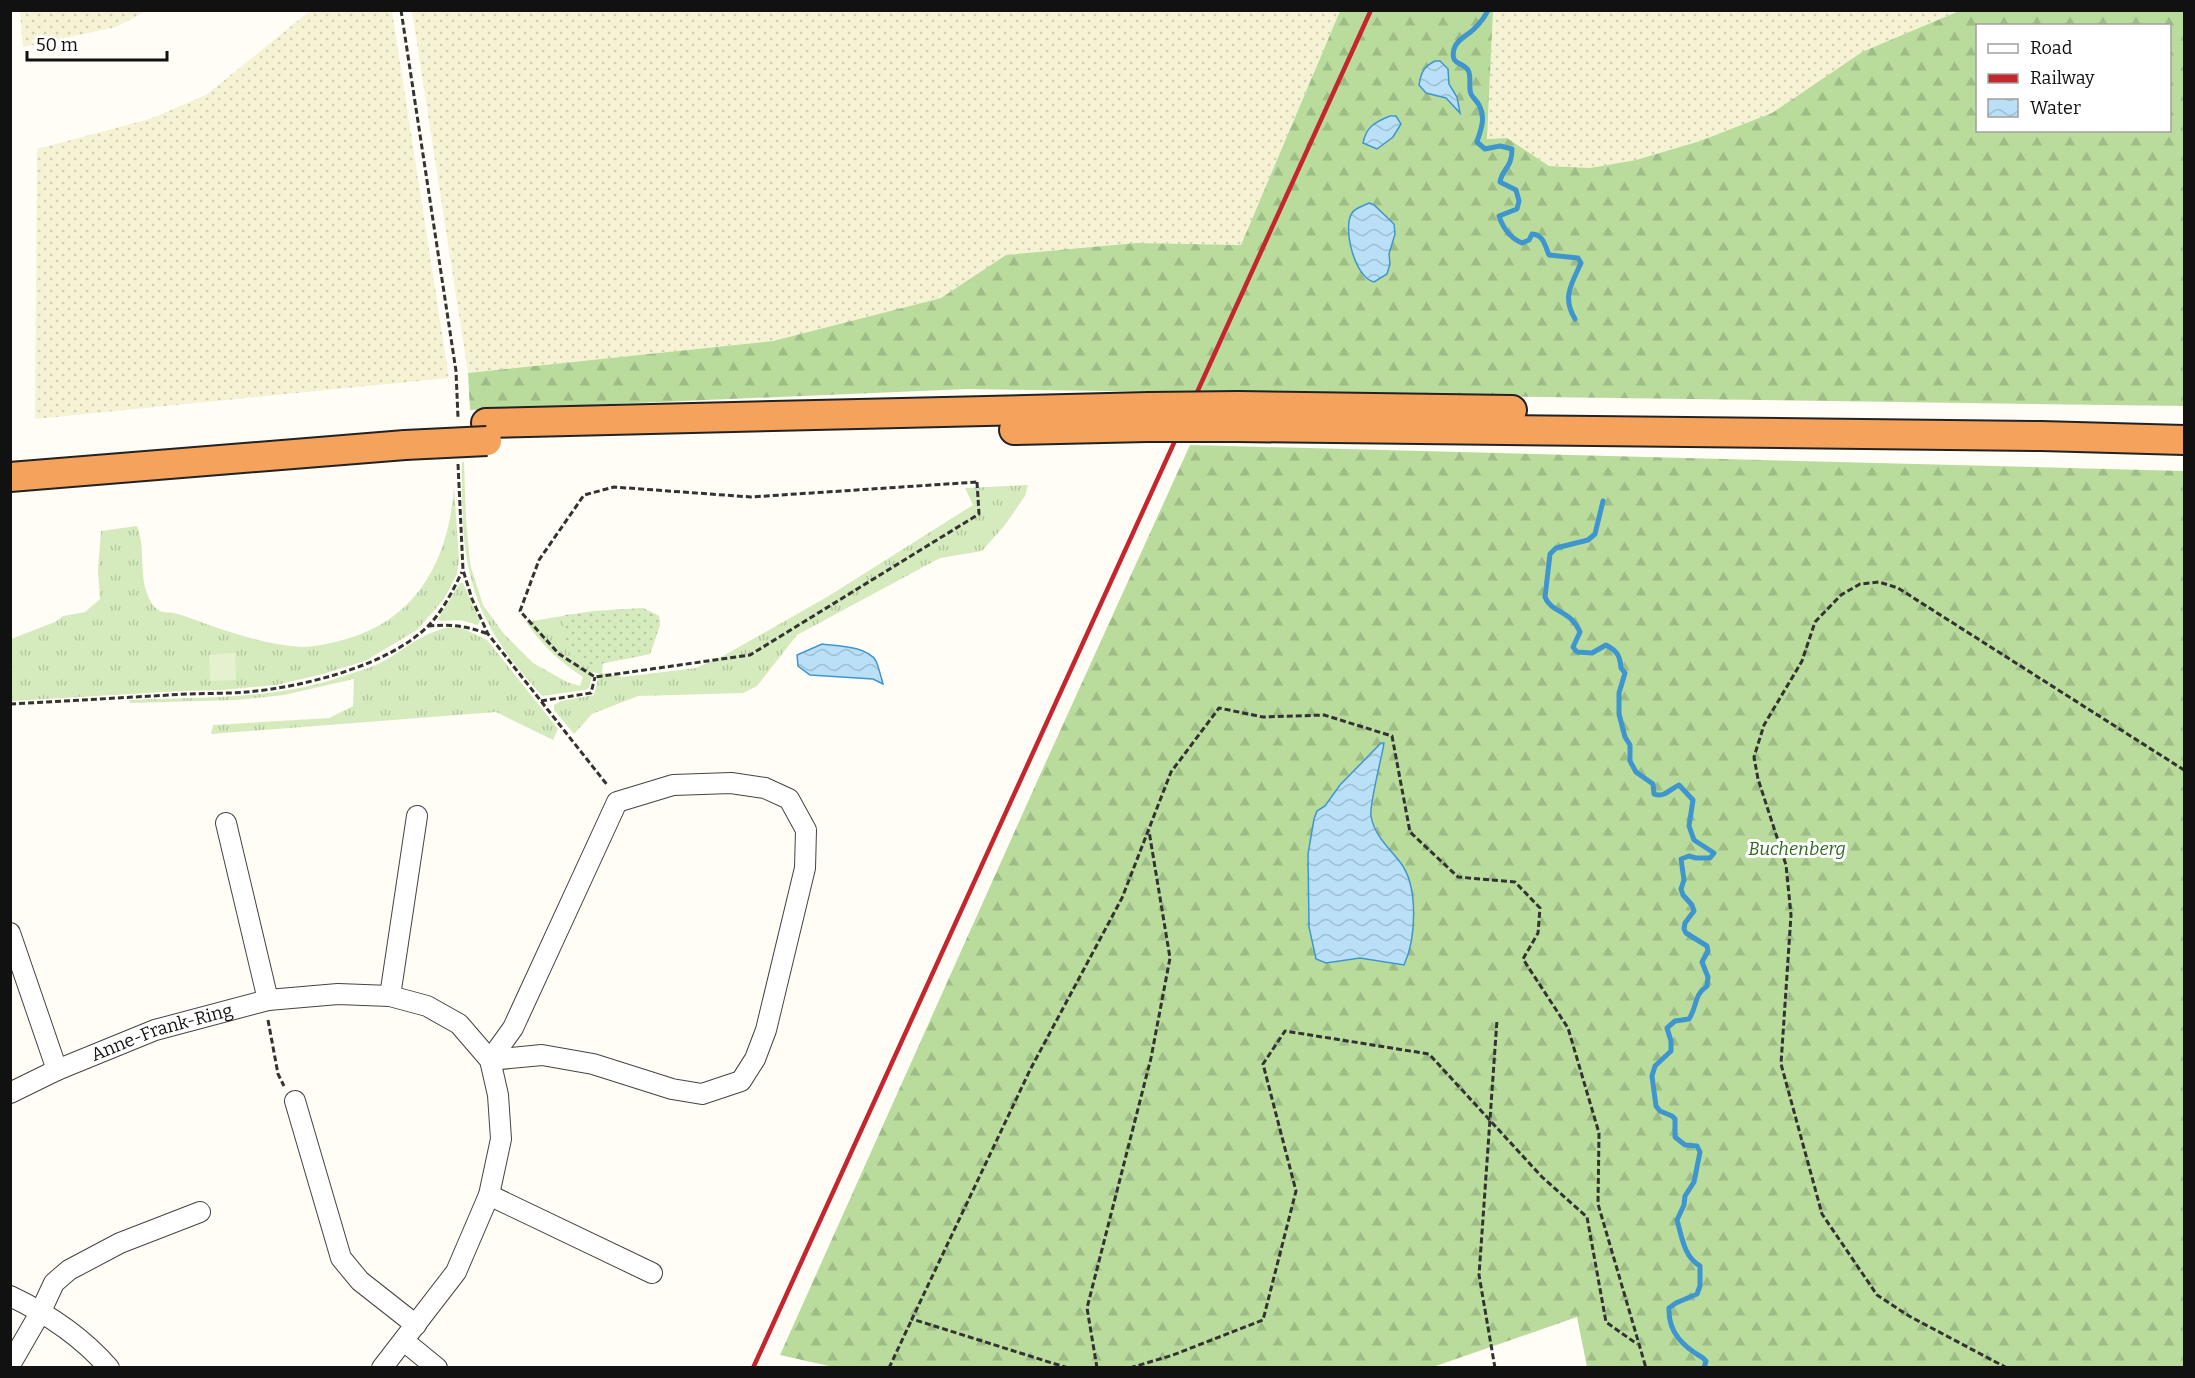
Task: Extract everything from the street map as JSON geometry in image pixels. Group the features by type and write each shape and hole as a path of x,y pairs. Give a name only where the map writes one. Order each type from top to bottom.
{"highway":[{"path":"10,459 487,432 1148,417 2029,418 2184,422"},
{"path":"1238,417 2184,441"},
{"path":"10,477 404,436"}],"street":[{"path":"731,783 765,788 789,799 806,830 805,868 766,1030 755,1059 741,1081 702,1094 672,1089 593,1064 542,1054 490,1060 513,1028 617,802 673,785 731,783"},
{"path":"390,996 417,816"},
{"path":"226,823 268,1000"},
{"path":"10,933 57,1070"},
{"name":"Anne-Frank-Ring","path":"10,1093 57,1070 155,1030 268,1000 338,994 390,996 427,1006 459,1024 490,1060 498,1095 501,1139 489,1195 456,1272 382,1368"},
{"path":"295,1101 341,1258 410,1333 437,1368"},
{"path":"489,1195 652,1273"},
{"path":"10,1365 54,1282 69,1270 120,1243 200,1212"},
{"path":"10,1296 40,1312 72,1334 109,1368"}],"path":[{"path":"400,10 456,371 458,424"},
{"path":"458,456 462,570 488,634 609,787 617,802"},
{"path":"977,483 979,514 750,655 595,677 559,654 520,611 539,560 584,495 614,487 751,497 977,483"},
{"path":"10,704 272,689 337,674 374,662 406,643 428,626 450,597 462,570"},
{"path":"2007,1368 1909,1316 1877,1295 1822,1214 1781,1064 1791,915 1785,865 1758,779 1754,757 1764,725 1802,661 1815,622 1841,595 1860,584 1878,582 1898,588 2184,770"},
{"path":"428,626 450,624 469,627 488,634"},
{"path":"540,701 591,693 595,677"},
{"path":"889,1368 1030,1070 1122,898 1171,772 1219,708 1263,717 1324,715 1392,736 1410,832 1458,877 1515,882 1539,908 1538,933 1523,959 1568,1028 1599,1132 1598,1204 1646,1368"},
{"path":"1096,1368 1087,1308 1151,1058 1170,958 1149,829"},
{"path":"268,1000 268,1018 278,1074 295,1101"},
{"path":"1495,1368 1479,1275 1497,1020"},
{"path":"1130,1368 1173,1355 1263,1320 1296,1191 1263,1064 1286,1031 1429,1054 1542,1177 1587,1217 1606,1322 1638,1345"},
{"path":"912,1319 1068,1368"}],"shaded area":[{"path":"20,10 147,11 116,27 23,47"},
{"path":"311,10 392,11 449,378 35,419 37,149 150,119 206,95"},
{"path":"412,11 1340,11 1241,245 1136,243 1007,255 941,298 773,341 468,373"},
{"path":"1493,11 1959,11 1862,52 1772,113 1700,141 1636,160 1590,168 1549,166 1507,138 1487,139"}],"green space":[{"path":"1340,11 1493,11 1487,139 1507,138 1549,166 1590,168 1636,160 1700,141 1772,113 1862,52 1959,11 2184,11 2184,406 967,389 470,410 468,373 773,341 941,298 1006,255 1136,243 1241,245"},
{"name":"Buchenberg","path":"1190,445 2184,471 2184,1367 1587,1367 1577,1317 1430,1368 838,1368 780,1355","holes":["1381,743 1384,743 1371,812 1378,833 1402,864 1404,964 1360,958 1326,963 1309,927 1308,854 1314,819 1317,811 1325,806 1340,785"]},
{"path":"462,462 464,462 470,564 483,605 504,634 533,663 567,682 580,686 583,677 552,652 526,622 593,611 643,608 659,616 660,625 650,654 603,663 602,673 623,677 696,668 723,656 827,597 973,505 965,488 1028,485 1025,496 1005,525 982,551 940,558 797,635 757,686 743,693 638,696 592,714 574,734 554,710 554,705 561,701 594,695 599,674 593,672 589,688 585,690 542,696 501,645 478,601 466,557 462,512"},
{"path":"454,487 459,560 457,574 444,599 417,630 365,661 276,685 11,701 11,639 55,622 63,616 85,612 100,599 98,571 101,531 137,526 140,535 144,584 153,605 160,611 178,614 265,642 289,646 312,646 346,639 371,630 393,617 410,601 425,582 437,561 451,513"},
{"path":"460,583 463,583 480,621 478,625 460,620 441,621 438,619"},
{"path":"643,608 659,616 660,625 650,654 585,667 565,645 564,615"},
{"path":"451,627 464,629 487,640 558,729 553,740 496,712 211,734 213,725 329,718 353,706 354,679 284,695 236,700 130,703 129,700 238,696 318,684 374,666 430,633"},
{"path":"235,653 236,680 210,681 209,655"}],"water":[{"path":"1435,61 1440,61 1448,69 1449,84 1457,97 1460,113 1446,98 1426,93 1419,85 1423,71"},
{"path":"1390,116 1396,116 1401,124 1393,137 1377,149 1363,143 1366,133 1372,126"},
{"path":"1369,203 1394,224 1395,234 1389,254 1390,264 1387,274 1374,282 1367,279 1356,262 1349,230 1352,213"},
{"path":"822,644 866,652 876,661 883,684 873,679 810,675 798,666 797,655"},
{"path":"1381,743 1384,743 1371,816 1379,835 1406,872 1410,885 1414,913 1408,954 1404,965 1360,958 1326,963 1316,959 1309,927 1308,854 1314,819 1317,811 1325,806 1340,785"}],"waterway":[{"path":"1488,10 1476,27 1457,43 1453,54 1455,61 1468,70 1471,94 1481,110 1482,124 1477,142 1485,149 1500,146 1512,149 1509,165 1500,182 1516,190 1519,201 1517,209 1499,216 1508,232 1522,243 1529,240 1532,234 1539,236 1549,255 1578,258 1581,263 1569,291 1569,304 1575,319"},
{"path":"1603,501 1595,534 1588,540 1556,548 1550,554 1545,597 1552,606 1567,615 1576,625 1580,632 1573,647 1577,652 1592,653 1606,645 1617,654 1625,673 1619,693 1619,714 1625,737 1630,745 1630,761 1636,772 1653,784 1654,794 1664,794 1679,785 1693,800 1689,826 1694,840 1714,853 1710,858 1689,856 1681,859 1684,880 1681,889 1694,911 1685,923 1684,929 1686,933 1707,946 1708,951 1702,962 1708,977 1707,986 1700,993 1689,1019 1675,1021 1667,1028 1671,1051 1655,1066 1652,1076 1656,1106 1660,1111 1675,1119 1675,1137 1685,1145 1697,1146 1700,1152 1694,1182 1685,1196 1684,1205 1677,1220 1687,1252 1700,1266 1700,1286 1697,1294 1669,1308 1669,1317 1678,1338 1706,1361 1704,1368"}],"railway":[{"path":"753,1368 1371,10"}]}
